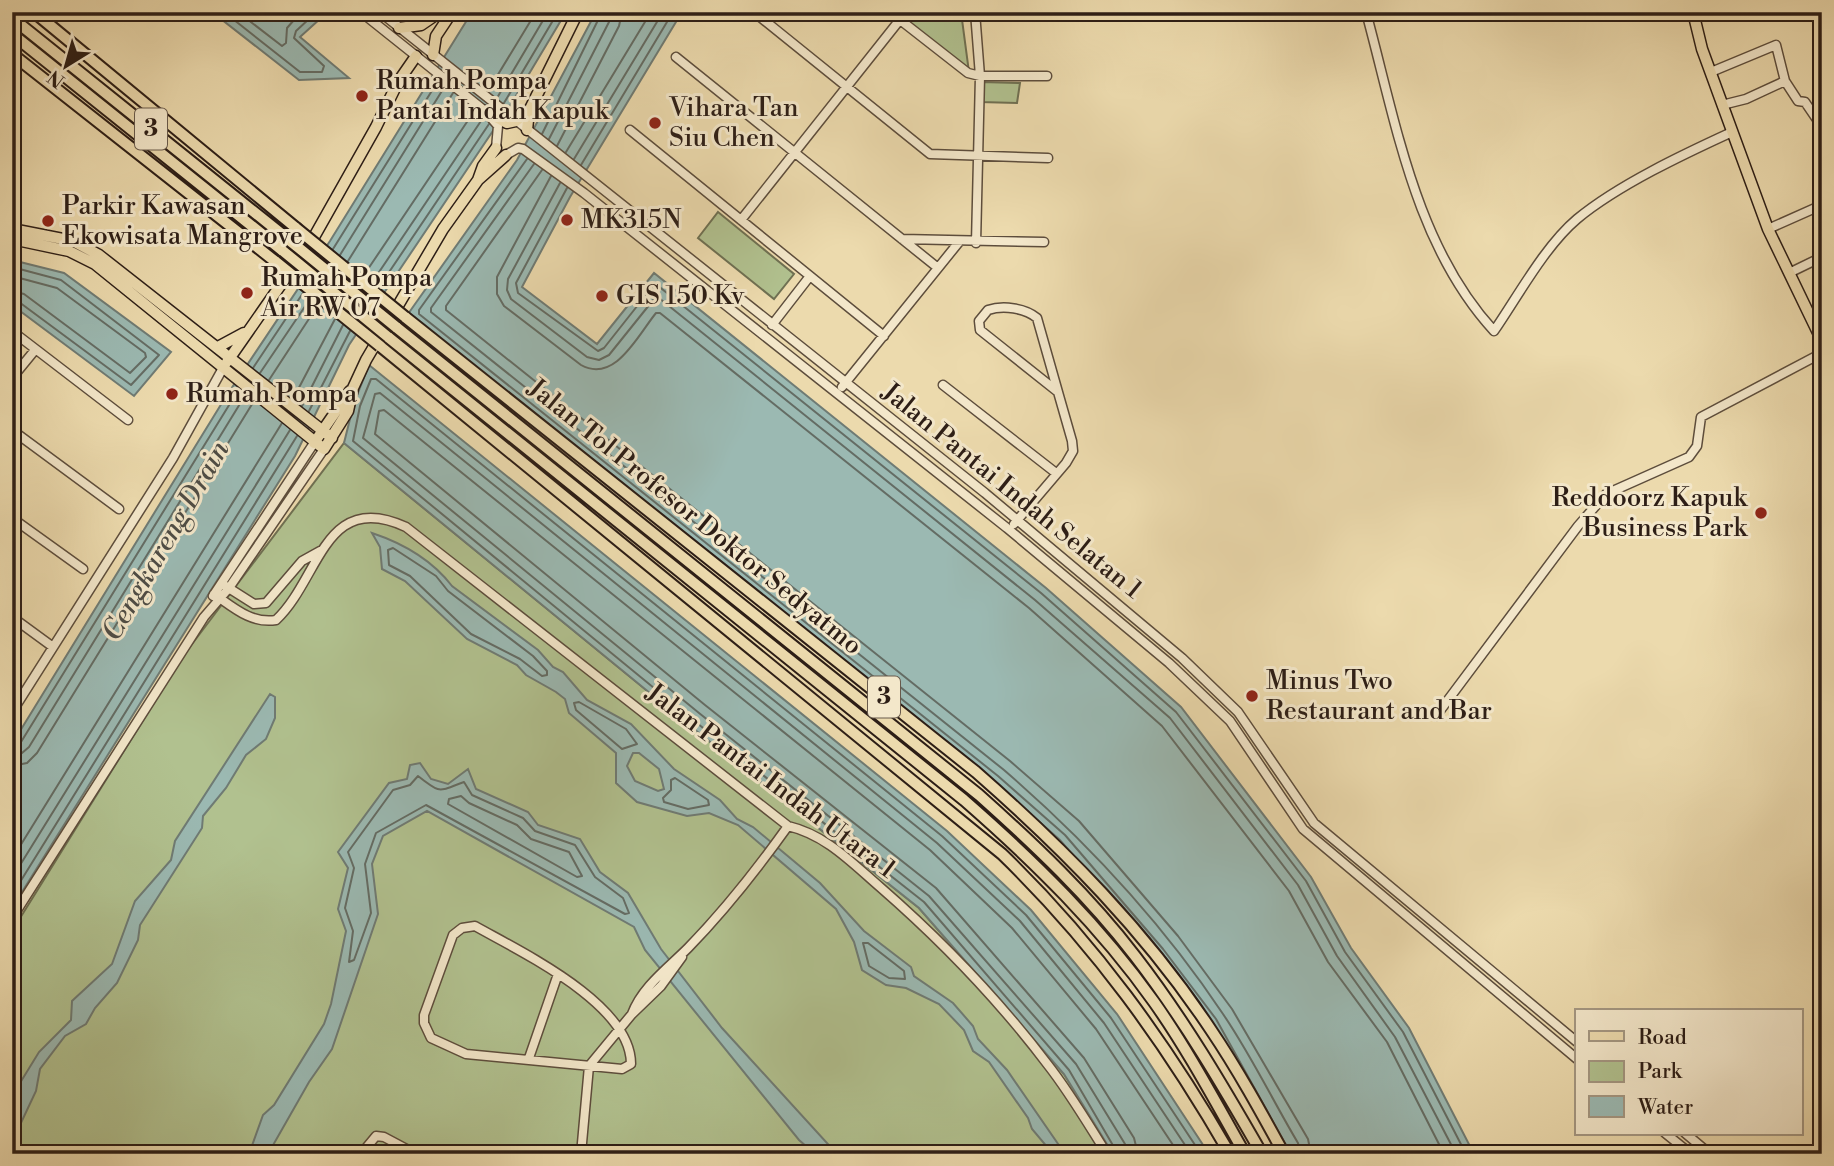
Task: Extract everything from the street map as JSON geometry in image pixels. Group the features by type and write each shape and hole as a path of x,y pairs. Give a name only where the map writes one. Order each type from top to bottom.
{"highway":[{"name":"Jalan Tol Profesor Doktor Sedyatmo","path":"34,12 405,317 934,737 1058,845 1125,918 1211,1030 1284,1154"},
{"name":"Jalan Tol Profesor Doktor Sedyatmo","path":"12,18 979,795 1031,842 1100,915 1163,993 1214,1070 1262,1154"},
{"name":"Jalan Tol Profesor Doktor Sedyatmo","path":"12,34 282,251 384,341 1002,854 1067,921 1127,993 1175,1059 1230,1154"},
{"name":"Jalan Tol Profesor Doktor Sedyatmo","path":"12,54 276,262 384,341 964,800 1030,858 1100,932 1155,1003 1245,1154"}],"main road":[{"path":"399,28 421,25 440,12"},
{"path":"435,57 436,36 452,12"},
{"path":"485,111 502,121 516,121 529,111 578,12"},
{"path":"1693,12 1722,105 1768,229 1822,341"},
{"path":"223,368 314,237 398,82 416,57"},
{"path":"529,111 530,132"},
{"path":"12,239 69,251 95,264 324,449 348,411 353,388 366,360 436,239 478,180 496,148"},
{"path":"478,180 506,155"},
{"path":"12,229 73,242 99,255 332,438"},
{"path":"218,347 236,339 253,326"},
{"path":"310,440 318,427 353,388"}],"street":[{"path":"361,12 485,111"},
{"path":"380,12 435,57 502,121 496,148"},
{"path":"754,12 930,154 978,158 1048,158"},
{"path":"890,12 968,73 980,76 1047,76"},
{"path":"741,220 906,12"},
{"path":"975,12 980,76 976,243"},
{"path":"1366,12 1407,163 1439,250 1455,280 1494,331 1556,243 1578,218 1660,167 1732,132"},
{"path":"399,28 430,68"},
{"path":"1711,72 1776,45 1785,80 1797,101 1805,102 1822,127"},
{"path":"676,57 938,268"},
{"path":"1722,105 1746,99 1785,80"},
{"name":"Jalan Pantai Indah Selatan 1","path":"516,121 1017,520 1217,690 1238,712 1314,823 1575,1040"},
{"path":"630,130 884,336"},
{"name":"Jalan Pantai Indah Selatan 1","path":"506,155 518,148 523,149 584,193 1009,530 1209,698 1230,721 1303,829 1575,1057"},
{"path":"1768,229 1822,205"},
{"path":"902,239 976,243 1044,242"},
{"path":"838,393 959,242"},
{"path":"1789,274 1822,257"},
{"path":"772,325 810,276"},
{"path":"1009,530 1073,451 1058,392 1037,318 1026,311 1001,307 988,310 979,321 980,330 1058,392"},
{"path":"12,331 128,420"},
{"path":"12,378 36,350"},
{"path":"1436,716 1539,577 1606,494 1689,457 1697,446 1701,417 1822,353"},
{"path":"12,712 173,458 223,368"},
{"path":"943,385 1056,473"},
{"path":"12,430 119,509"},
{"path":"12,918 217,596 220,582 310,440"},
{"path":"217,596 229,588 324,449"},
{"name":"Jalan Pantai Indah Utara 1","path":"220,582 254,604 266,603 302,562 320,551 343,525 372,516 406,527 788,826 811,831 833,846 937,937 994,999 1050,1067 1107,1154"},
{"path":"12,518 83,569"},
{"name":"Jalan Pantai Indah Utara 1","path":"217,596 247,616 264,622 276,620 314,567 320,551"},
{"path":"12,617 53,647"},
{"path":"1209,698 1217,690"},
{"path":"581,1154 589,1066 632,1014 636,1003 659,982 788,826"},
{"path":"475,926 558,974 570,980 620,1029 631,1051 629,1067 589,1066 529,1058 466,1054 431,1038 424,1015 453,935 462,928 475,926"},
{"path":"529,1058 558,974"},
{"path":"1666,1134 1691,1154"},
{"path":"1686,1134 1710,1154"},
{"path":"361,1154 376,1136 384,1137 416,1154"},
{"path":"704,1154 708,1150 718,1154"}],"green space":[{"path":"908,12 961,12 969,72 903,18"},
{"path":"981,82 1020,83 1017,103 980,102"},
{"path":"718,212 794,274 774,299 698,238"},
{"path":"344,443 689,725 919,908 1064,1074 1113,1154 12,1154 12,931 183,656"}],"water":[{"path":"212,12 314,12 321,18 300,37 349,78 299,80"},
{"name":"Cengkareng Drain","path":"472,12 566,12 511,104 349,345 295,456 12,908 12,744 225,398 330,241"},
{"path":"596,12 682,12 570,197 522,287 597,344 654,273 1046,588 1181,707 1311,877 1351,948 1409,1028 1474,1154 1286,1154 1157,953 1060,840 994,782 408,314 517,160"},
{"path":"12,260 64,273 171,352 134,396 12,305"},
{"path":"369,365 947,831 1031,910 1117,1014 1209,1154 1113,1154 1064,1074 919,908 689,725 344,443 354,403"},
{"path":"372,533 405,547 426,560 452,586 538,650 553,667 563,672 587,700 631,724 674,769 720,800 737,819 753,827 820,883 864,931 911,967 914,976 953,1003 973,1026 978,1039 1007,1070 1065,1154 1053,1154 1032,1129 1028,1118 989,1062 973,1051 964,1030 939,1004 906,988 886,985 862,970 854,942 836,909 738,825 709,813 687,816 637,802 616,783 616,753 569,713 565,699 526,675 517,665 467,639 405,581 382,569 380,547","holes":["633,753 639,753 659,769 664,789 658,791 635,781 627,766"]},
{"path":"270,694 275,697 275,718 266,739 246,755 226,788 203,816 202,828 140,925 138,940 117,983 95,1008 86,1024 65,1036 40,1069 36,1091 12,1142 12,1096 39,1052 71,1020 72,1001 112,964 135,901 171,860 175,841"},
{"path":"420,763 431,779 448,784 468,769 476,789 528,812 538,825 580,839 600,872 628,893 661,949 722,1028 837,1154 815,1154 799,1140 645,950 634,927 427,811 383,836 372,864 378,914 332,1049 309,1082 268,1154 249,1154 263,1115 274,1105 324,1024 331,1004 346,931 338,909 348,868 338,852 389,783 407,779 410,765"}],"place":[{"name":"Rumah Pompa Pantai Indah Kapuk","path":"362,96"},
{"name":"Vihara Tan Siu Chen","path":"655,123"},
{"name":"MK315N","path":"567,220"},
{"name":"Parkir Kawasan Ekowisata Mangrove","path":"48,221"},
{"name":"Rumah Pompa Air RW 07","path":"247,293"},
{"name":"GIS 150 Kv","path":"602,296"},
{"name":"Rumah Pompa","path":"172,394"},
{"name":"Reddoorz Kapuk Business Park","path":"1761,513"},
{"name":"Minus Two Restaurant and Bar","path":"1252,696"}]}
